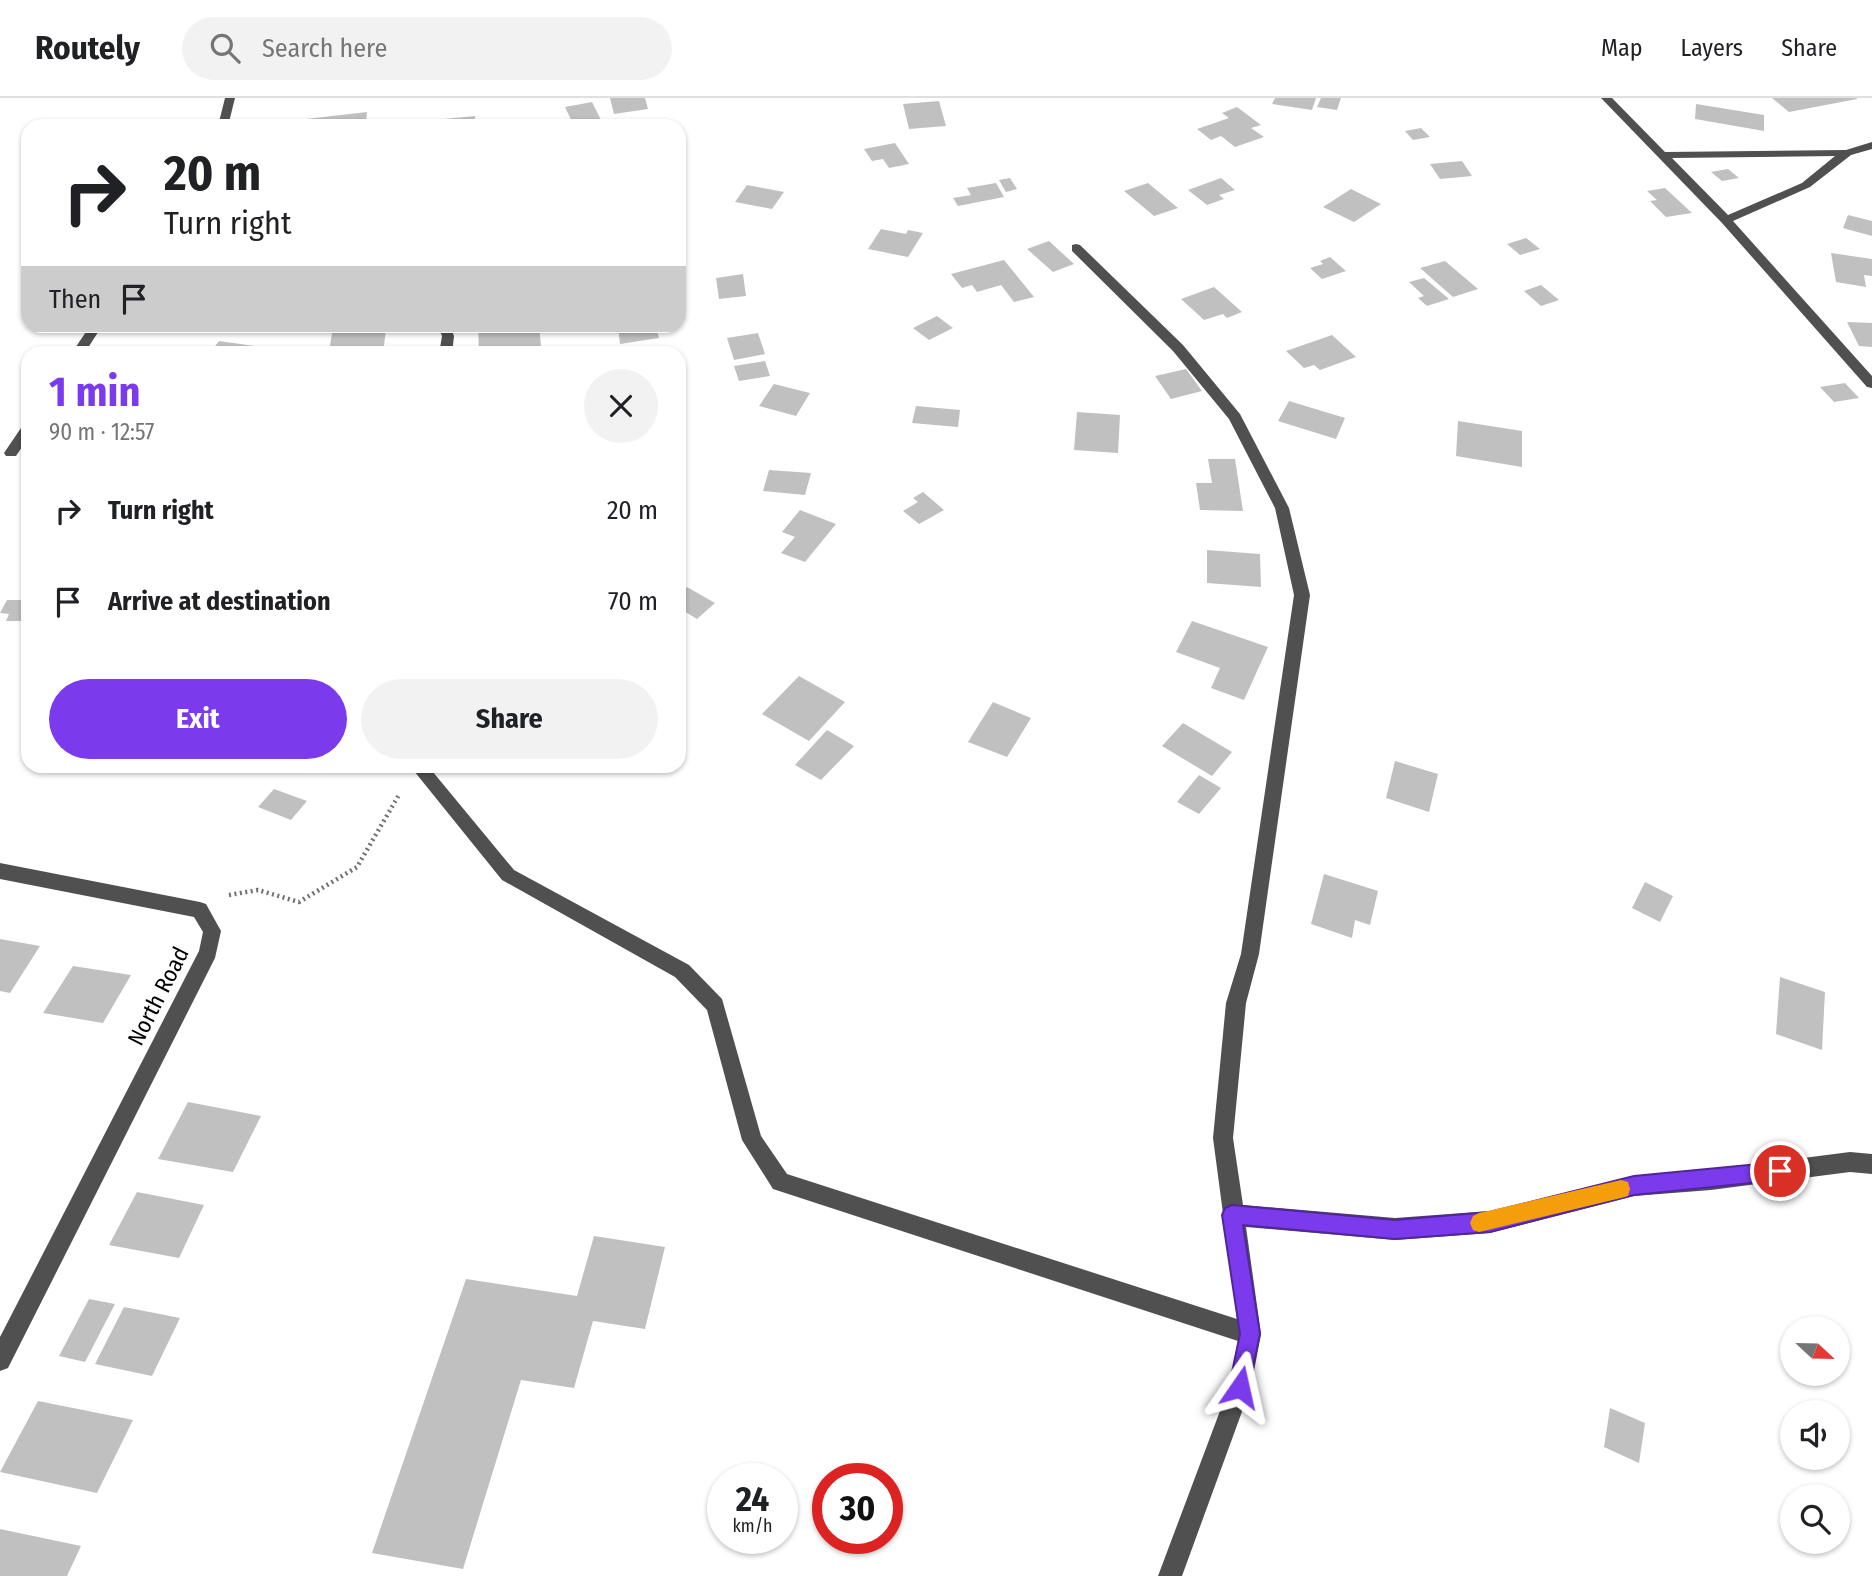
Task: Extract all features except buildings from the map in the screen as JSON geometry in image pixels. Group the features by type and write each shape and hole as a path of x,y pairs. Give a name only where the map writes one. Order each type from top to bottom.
{"street":[{"path":"225,119 230,98"},
{"path":"1606,98 1726,220 1872,384"},
{"path":"1662,155 1847,153 1872,145"},
{"path":"1726,220 1806,185 1847,153"},
{"path":"1076,248 1178,348 1235,417 1282,508 1302,596 1250,954 1236,1003 1223,1138 1250,1334 1240,1387 1170,1576"},
{"path":"11,453 21,438"},
{"path":"424,773 508,875 682,971 715,1005 752,1140 780,1182 1250,1334"},
{"path":"0,871 200,910"},
{"name":"North Road","path":"0,1360 208,952 212,931 200,910"},
{"path":"1232,1215 1395,1229 1490,1222 1634,1186 1711,1180 1850,1162 1872,1164"}],"path":[{"path":"200,910 232,893 258,890 299,902 356,867 402,789"}],"slow traffic":[{"path":"1479,1223 1621,1189"}],"route":[{"path":"1240,1387 1250,1334 1232,1215 1395,1229 1490,1222 1634,1186 1780,1171"}]}
